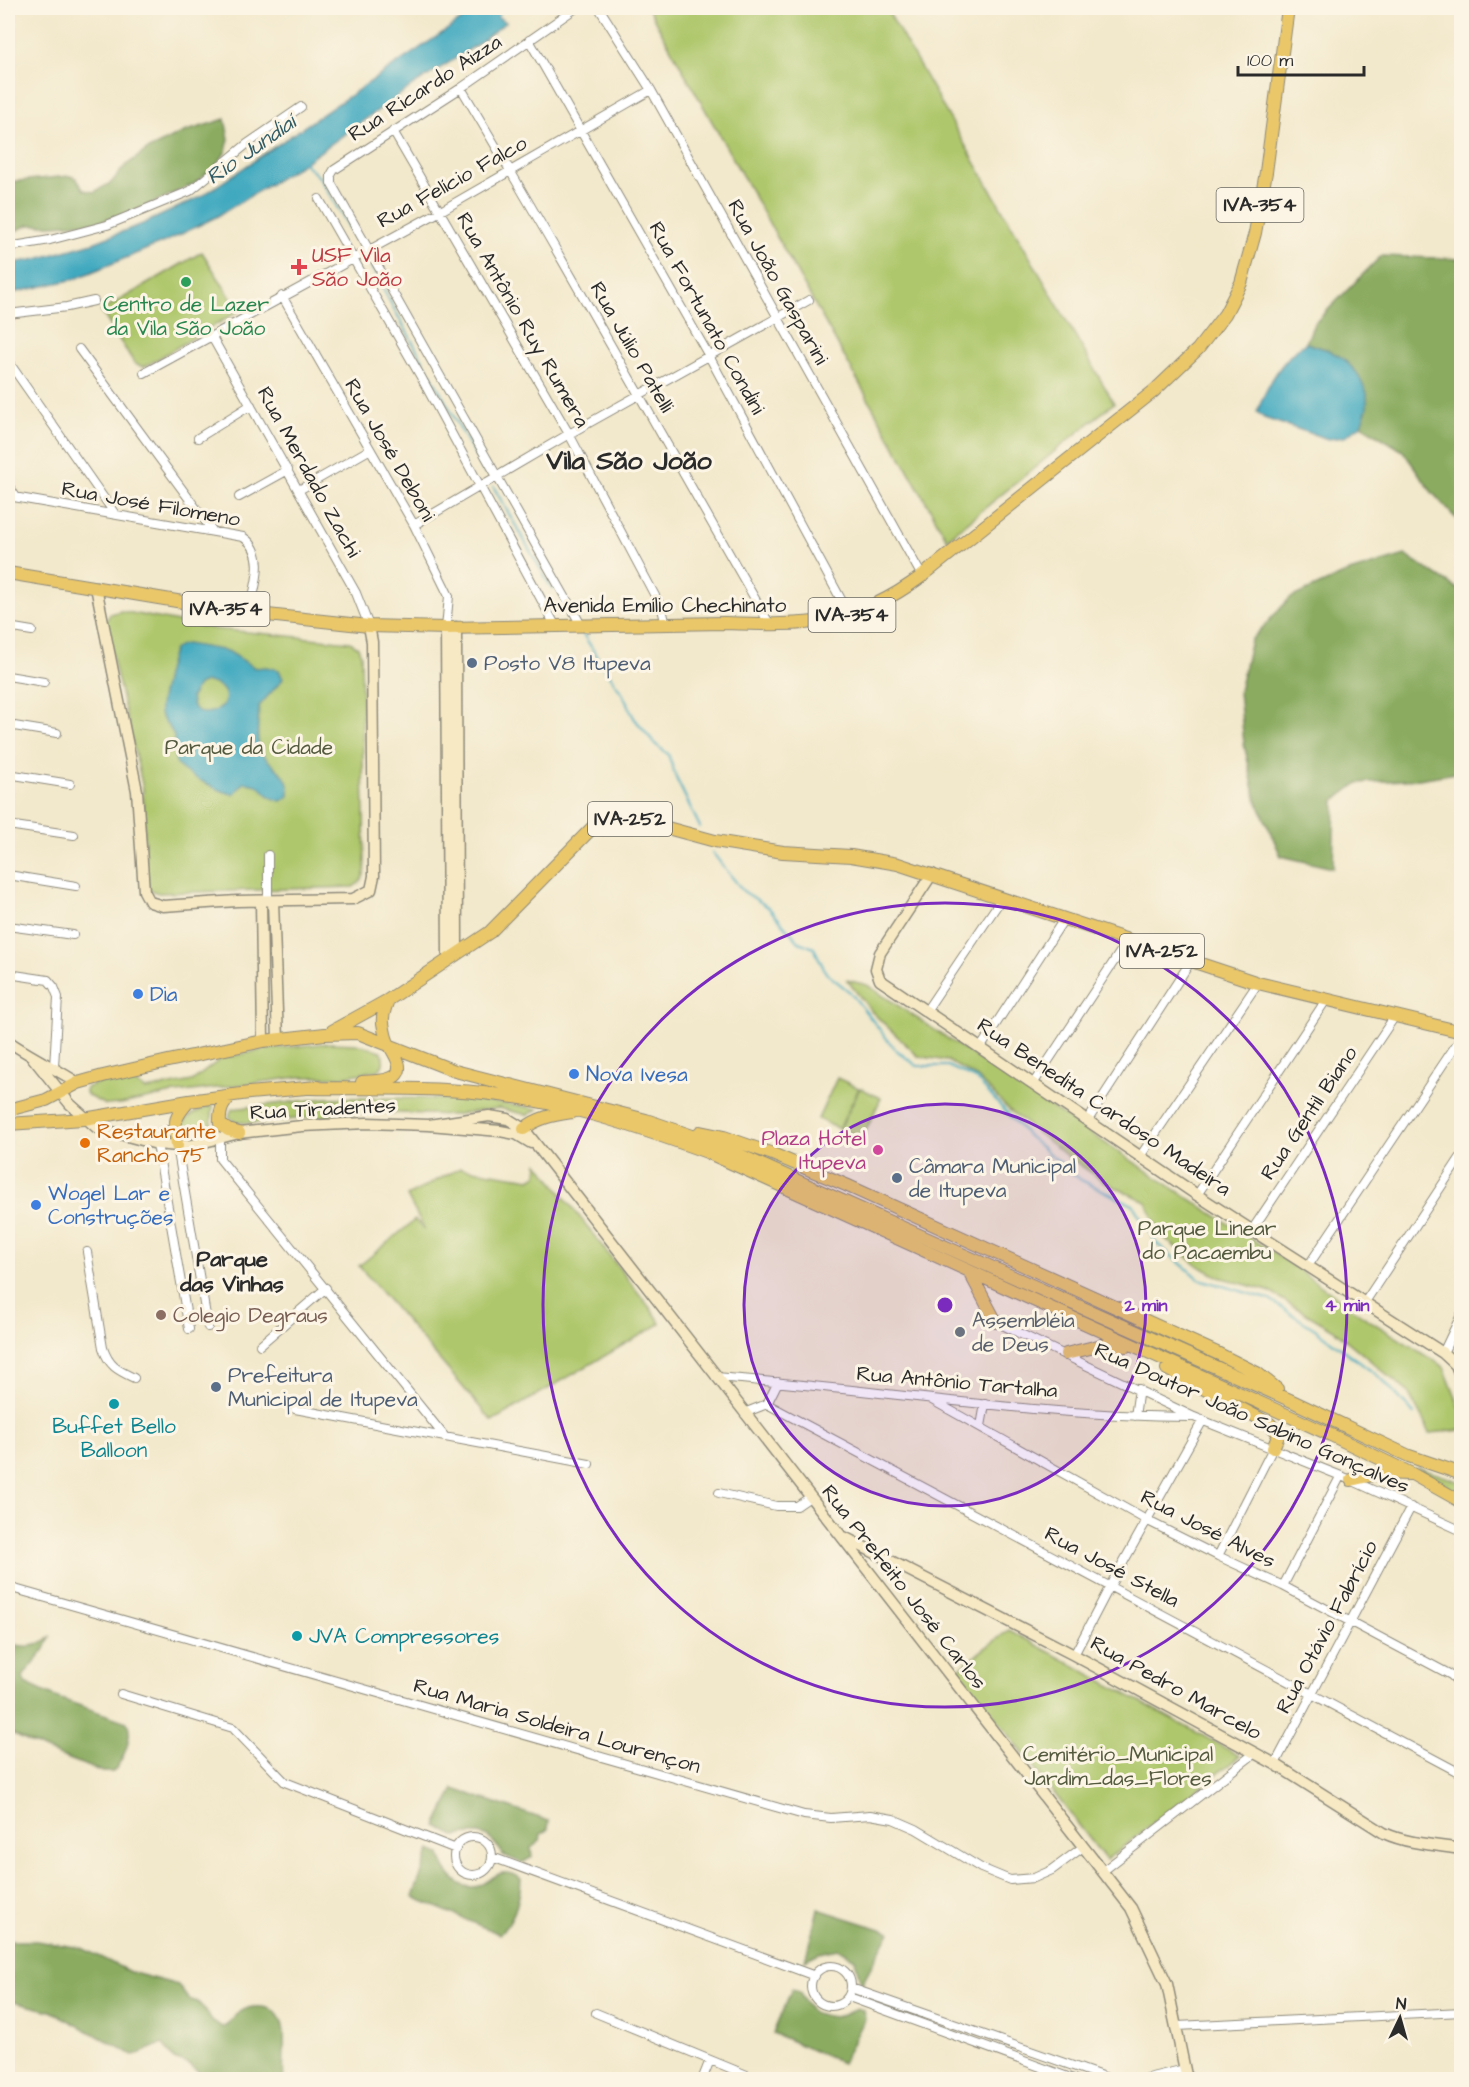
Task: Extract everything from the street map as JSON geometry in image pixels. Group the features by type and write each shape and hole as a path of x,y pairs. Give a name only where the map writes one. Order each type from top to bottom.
{"main road":[{"name":"Avenida Emílio Chechinato","path":"8,573 249,613 369,626 725,623 771,625 815,623 850,616 868,609 898,594 922,576 1154,391 1198,349 1225,314 1241,283 1255,233 1266,172 1288,8"},
{"name":"IVA-252","path":"388,1000 490,932 595,825 609,819 638,820 715,841 783,852 870,859 898,864 1258,983 1461,1032"},
{"path":"325,1034 388,1000"},
{"path":"8,1124 84,1119 231,1095 391,1078 398,1070 396,1055 389,1045 383,1023 388,1000"},
{"path":"8,1110 46,1100 78,1083 124,1070 263,1041 358,1033 455,1071 646,1120 724,1137 770,1153 1220,1354 1257,1373 1292,1401 1409,1456 1461,1474"},
{"path":"310,1088 484,1093 518,1098 578,1112 660,1135 707,1152 1036,1300 1412,1474 1461,1502"},
{"path":"231,1095 223,1104 219,1114 220,1130 239,1133"},
{"path":"46,1100 52,1102 54,1107 50,1122"},
{"path":"177,1146 175,1121 189,1101"},
{"path":"524,1129 544,1118 578,1112"},
{"path":"969,1271 996,1322"},
{"path":"1066,1354 1102,1345 1119,1344 1136,1348 1185,1380 1270,1424 1279,1434 1273,1448"},
{"path":"1346,1479 1381,1473 1412,1474"}],"street":[{"name":"Rua Ricardo Aizza","path":"370,249 331,183 334,170 461,88 576,8"},
{"name":"Rua João Gasparini","path":"599,8 651,90 922,576"},
{"name":"Rua Fortunato Condini","path":"529,40 709,356 850,616"},
{"name":"Rua Júlio Patelli","path":"461,88 511,171 771,625"},
{"name":"Rua Felício Falco","path":"144,373 439,212 651,90"},
{"path":"8,247 50,240 107,225 190,191 247,144 301,107"},
{"name":"Rua Antônio Ruy Rumera","path":"393,131 569,434 662,609 666,625"},
{"path":"319,199 421,377 555,625"},
{"path":"370,249 581,625"},
{"name":"Rua José Deboni","path":"282,296 414,525 449,596 451,627"},
{"path":"414,525 569,434 809,300"},
{"path":"8,314 67,307 94,301"},
{"name":"Rua Merdado Zachi","path":"212,337 356,594 369,626"},
{"path":"79,349 212,530"},
{"path":"8,361 115,514"},
{"path":"198,438 251,405"},
{"path":"299,490 369,450"},
{"path":"239,497 288,470"},
{"path":"8,485 12,497"},
{"name":"Rua José Filomeno","path":"12,497 243,537 250,542 258,555 259,563 249,613"},
{"path":"96,587 137,791 144,891 150,902 164,906 353,899 371,890 374,876 372,642 369,626"},
{"path":"8,627 32,631"},
{"path":"451,627 452,956"},
{"path":"8,676 44,682"},
{"path":"8,725 57,733"},
{"path":"8,774 70,784"},
{"path":"8,825 74,835"},
{"path":"263,1041 268,855"},
{"name":"Rua Benedita Cardoso Madeira","path":"932,874 880,953 876,969 880,980 1197,1195 1443,1353 1456,1365 1461,1380"},
{"path":"8,875 76,886"},
{"path":"926,1011 1002,898"},
{"path":"268,901 278,1039"},
{"path":"981,1047 1064,919"},
{"path":"8,926 73,935"},
{"path":"1033,1084 1128,940"},
{"path":"1088,1120 1191,961"},
{"path":"8,974 48,980 54,987 58,997 54,1067"},
{"path":"1141,1155 1258,983"},
{"path":"1197,1195 1326,1000"},
{"name":"Rua Gentil Biano","path":"1252,1230 1395,1016"},
{"path":"1308,1266 1461,1036"},
{"path":"8,1041 78,1083"},
{"path":"33,1058 59,1092 84,1119 96,1128 157,1144 177,1146 206,1142 220,1130"},
{"name":"Rua Tiradentes","path":"429,1125 489,1116 508,1119 524,1129"},
{"name":"Rua Tiradentes","path":"239,1133 302,1126 367,1123 429,1125 516,1134 535,1146"},
{"path":"524,1129 535,1146"},
{"name":"Rua Tiradentes","path":"500,1131 524,1129"},
{"path":"189,1329 157,1144 161,1133 220,1130"},
{"path":"220,1130 220,1159 445,1437"},
{"path":"177,1146 208,1327"},
{"name":"Rua Prefeito José Carlos","path":"535,1146 1131,1908 1167,1984 1186,2074"},
{"path":"1365,1302 1461,1155"},
{"path":"87,1252 107,1361 134,1378"},
{"path":"260,1345 326,1288"},
{"path":"1443,1353 1461,1312"},
{"name":"Rua Doutor João Sabino Gonçalves","path":"996,1322 1194,1417 1346,1479 1461,1531"},
{"name":"Rua Antônio Tartalha","path":"716,1377 985,1404 1135,1416 1194,1417"},
{"path":"744,1413 767,1404 778,1382"},
{"path":"1135,1416 1139,1389"},
{"name":"Rua José Alves","path":"930,1399 1148,1521 1282,1586 1451,1676 1457,1681 1461,1696"},
{"name":"Rua José Stella","path":"767,1404 1461,1774"},
{"path":"981,1426 985,1404"},
{"path":"295,1410 589,1464"},
{"path":"1074,1655 1203,1420"},
{"path":"1218,1556 1273,1448"},
{"path":"1282,1586 1346,1479"},
{"path":"719,1493 776,1506 797,1506 810,1497"},
{"name":"Rua Otávio Fabrício","path":"1275,1764 1411,1507"},
{"name":"Rua Pedro Marcelo","path":"839,1534 1074,1655 1255,1753 1395,1838 1420,1844 1461,1849"},
{"path":"858,1558 872,1551"},
{"name":"Rua Maria Soldeira Lourençon","path":"8,1587 804,1815 831,1818 870,1815 893,1819 916,1829 981,1868 1010,1880 1035,1878 1052,1870 1083,1847"},
{"path":"121,1694 233,1728 285,1782 456,1849"},
{"path":"1103,1871 1255,1753"},
{"path":"480,1838 487,1842 492,1857 480,1874 467,1874 457,1866 456,1849 464,1839 480,1838"},
{"path":"492,1857 814,1976"},
{"path":"837,1967 848,1975 850,1992 844,2002 832,2006 819,2002 812,1991 814,1976 825,1968 837,1967"},
{"path":"850,1992 1077,2079"},
{"path":"850,1992 1113,2079"},
{"path":"1177,2026 1461,2012"},
{"path":"596,2013 759,2079"},
{"path":"702,2079 710,2060"},
{"path":"1139,2079 1186,2074"}],"green space":[{"path":"648,8 886,8 1114,403 947,539"},
{"path":"225,119 229,139 226,151 218,164 194,184 135,211 100,222 28,225 8,233 8,182 70,176 76,178 84,190 94,192 111,183 125,166 147,150 184,132"},
{"name":"Centro de Lazer da Vila São João","path":"202,252 239,311 144,367 135,364 101,311"},
{"path":"1381,256 1461,259 1461,524 1431,491 1403,451 1361,425 1367,408 1328,350 1306,343 1314,324"},
{"path":"1405,555 1461,591 1461,772 1419,779 1358,783 1335,800 1333,868 1281,856 1256,799 1244,744 1239,691 1251,640 1290,598 1346,573"},
{"name":"Parque da Cidade","path":"121,611 215,629 350,642 358,647 361,655 365,870 358,884 353,887 159,893 149,890 146,883 143,788 105,624 110,614"},
{"name":"Parque Linear do Pacaembu","path":"847,980 867,985 1295,1267 1364,1317 1444,1367 1461,1411 1461,1430 1430,1433 1408,1392 1334,1330 1268,1291 1219,1277 1197,1265 1161,1235 1146,1202 1107,1183 1072,1160 1009,1110 978,1078 948,1061 918,1056 872,1012"},
{"path":"330,1043 356,1044 381,1051 383,1063 379,1070 341,1077 299,1077 169,1094 121,1104 106,1105 88,1096 85,1091 87,1087 124,1075 146,1090 192,1081 222,1058 263,1050"},
{"path":"837,1078 859,1088 839,1129 818,1119"},
{"path":"860,1088 881,1098 862,1139 840,1129"},
{"path":"326,1098 459,1100 538,1109 528,1115 499,1108 453,1115 377,1112 249,1123 235,1122 229,1116 232,1109"},
{"path":"213,1105 211,1130 185,1129 182,1126 191,1115"},
{"path":"538,1163 657,1317 660,1324 492,1421 359,1266 415,1220 425,1230 407,1196 460,1168 530,1179 537,1175"},
{"path":"1416,1467 1461,1482 1461,1495"},
{"name":"Cemitério_Municipal Jardim_das_Flores","path":"1009,1630 1240,1756 1106,1860 958,1669"},
{"path":"50,1638 45,1649 25,1674 23,1678 25,1683 55,1697 127,1722 128,1741 113,1772 103,1772 48,1751 8,1732 8,1643 30,1646"},
{"path":"454,1789 549,1821 548,1829 541,1834 540,1841 531,1848 532,1857 522,1863 503,1855 493,1842 483,1835 455,1836 436,1826"},
{"path":"430,1850 440,1854 449,1873 465,1886 479,1886 502,1873 511,1873 521,1879 515,1909 509,1923 499,1934 413,1897"},
{"path":"818,1909 890,1932 861,1985 855,1959 839,1949 819,1953 805,1960"},
{"path":"8,1941 36,1941 82,1948 130,1972 178,1985 188,1999 198,2002 212,2020 222,2027 227,2026 238,2014 251,2007 273,2010 283,2026 284,2079 208,2079 188,2064 174,2059 163,2044 133,2055 51,2011 8,2001"},
{"path":"792,1989 799,1992 812,2012 835,2017 845,2015 857,2008 863,2010 865,2019 842,2063 773,2033"}],"water":[{"name":"Rio Jundiaí","path":"479,8 483,8 506,22 475,46 412,86 304,163 216,217 169,240 75,279 8,294 8,264 37,259 93,243 145,223 202,196"},
{"path":"1306,343 1343,358 1357,373 1367,393 1367,408 1361,425 1344,437 1328,439 1264,418 1257,412 1276,373 1297,349"},
{"path":"186,644 228,651 255,668 266,667 279,670 283,679 259,706 258,739 264,756 287,780 289,796 281,801 270,796 257,785 244,783 234,794 229,793 194,777 177,764 173,734 161,716 160,709 172,654 176,648","holes":["205,682 214,684 225,693 224,704 219,709 201,713 193,707 191,697 198,685"]}],"waterway":[{"name":"Rio Jundiaí","path":"475,24 496,8"},
{"path":"304,163 319,177 357,240"},
{"path":"371,267 485,473"},
{"path":"493,486 552,589"},
{"path":"583,634 622,693 634,718 656,745 668,754 676,778 700,827"},
{"path":"712,852 743,891 768,907 799,942 814,948 826,973 850,992 895,1049 917,1066 948,1066 976,1079 1029,1137 1081,1180 1133,1205 1156,1243 1199,1279 1268,1299 1315,1329 1382,1379 1414,1414"}],"place":[{"name":"USF Vila São João","path":"299,267"},
{"name":"Centro de Lazer da Vila São João","path":"186,282"},
{"name":"Posto V8 Itupeva","path":"472,663"},
{"name":"Dia","path":"138,994"},
{"name":"Nova Ivesa","path":"574,1074"},
{"name":"Restaurante Rancho 75","path":"85,1143"},
{"name":"Plaza Hotel Itupeva","path":"878,1150"},
{"name":"Câmara Municipal de Itupeva","path":"897,1178"},
{"name":"Wogel Lar e Construções","path":"36,1205"},
{"name":"Colegio Degraus","path":"161,1315"},
{"name":"Assembléia de Deus","path":"960,1332"},
{"name":"Prefeitura Municipal de Itupeva","path":"216,1387"},
{"name":"Buffet Bello Balloon","path":"114,1404"},
{"name":"JVA Compressores","path":"297,1636"}],"district":[{"name":"Vila São João","path":"629,461"},
{"name":"Parque das Vinhas","path":"232,1272"}]}
